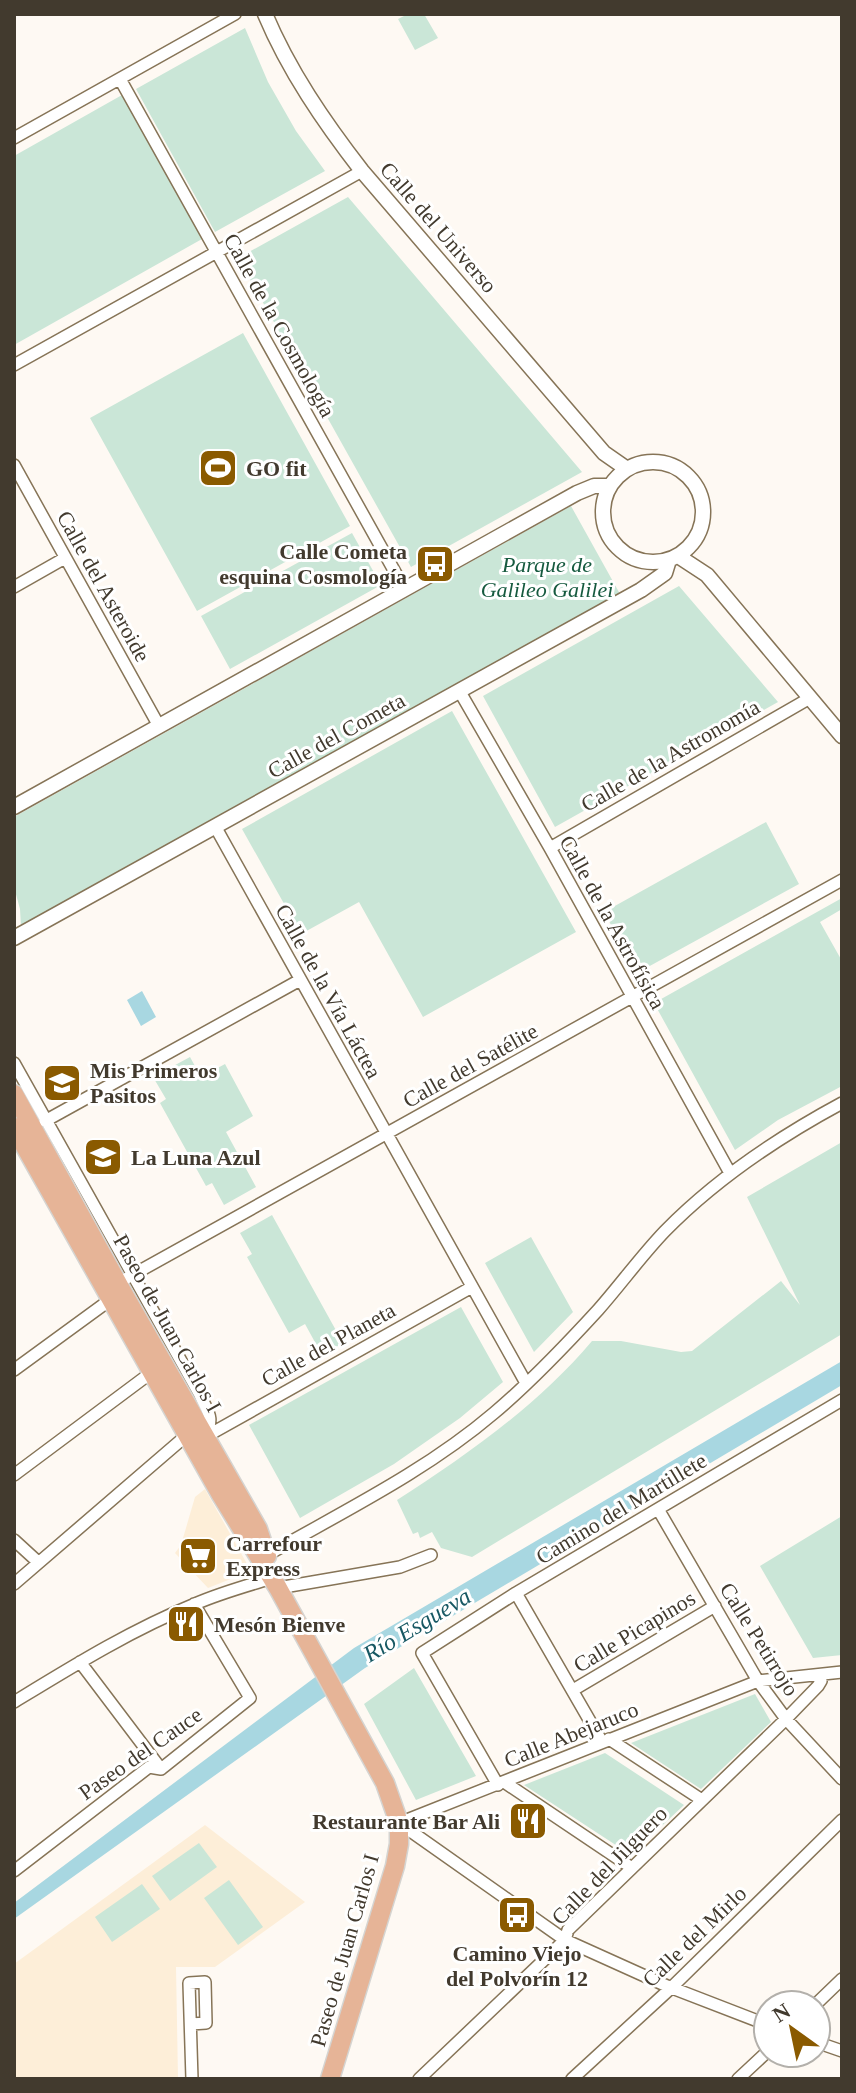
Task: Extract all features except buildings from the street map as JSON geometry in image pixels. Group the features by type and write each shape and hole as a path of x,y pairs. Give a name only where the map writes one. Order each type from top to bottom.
{"main road":[{"name":"Paseo de Juan Carlos I","path":"14,1094 120,1287 196,1436 221,1495 275,1583 385,1783 399,1823 395,1866 330,2079"},
{"name":"Paseo de Juan Carlos I","path":"14,1127 120,1287 152,1372 258,1529 275,1583"}],"street":[{"path":"14,138 235,14"},
{"name":"Calle del Universo","path":"265,14 308,94 362,171 604,453 627,469"},
{"name":"Calle de la Cosmología","path":"120,79 405,590"},
{"path":"14,365 362,171"},
{"name":"Calle del Universo","path":"604,453 612,483"},
{"path":"655,462 669,465 681,470 698,490 703,515 700,528 695,540 674,558 657,563 631,558 620,551 605,530 603,504 612,483 627,469 655,462"},
{"name":"Calle del Asteroide","path":"14,465 159,726"},
{"path":"14,807 587,488 612,483"},
{"path":"695,540 707,575 842,736"},
{"path":"14,587 65,558"},
{"path":"674,558 707,575"},
{"name":"Calle del Cometa","path":"14,938 654,582 665,573 674,558"},
{"name":"Calle de la Astrofísica","path":"460,692 730,1173"},
{"name":"Calle de la Astronomía","path":"550,848 810,698"},
{"name":"Calle de la Vía Láctea","path":"216,828 526,1383"},
{"name":"Calle del Satélite","path":"14,1370 120,1287 842,880"},
{"path":"45,1121 300,980"},
{"path":"14,1063 45,1121 120,1287"},
{"path":"267,1555 451,1448 526,1383 599,1308 664,1232 730,1173 796,1128 842,1103"},
{"name":"Calle del Planeta","path":"14,1584 196,1436 472,1287"},
{"path":"14,1475 152,1372"},
{"name":"Camino del Martillete","path":"501,1784 422,1653 516,1593 842,1400"},
{"name":"Calle Petirrojo","path":"658,1509 758,1681 786,1719 842,1779"},
{"path":"14,1540 38,1562"},
{"path":"14,1702 149,1624 194,1604 275,1583 400,1567 431,1555"},
{"path":"516,1593 606,1740 702,1800"},
{"name":"Paseo del Cauce","path":"14,1871 149,1767 161,1769 250,1698 194,1604"},
{"name":"Calle Picapinos","path":"573,1690 715,1606"},
{"path":"80,1662 161,1769"},
{"name":"Calle Abejaruco","path":"399,1823 758,1681 842,1672"},
{"name":"Calle del Jilguero","path":"419,2079 565,1940 568,1930 786,1719 818,1686 821,1681 818,1675"},
{"path":"501,1784 632,1868"},
{"name":"Calle del Mirlo","path":"572,2079 671,1988 842,1820"},
{"path":"399,1823 565,1940 671,1988 752,2019"},
{"path":"191,2024 192,2079"}],"shaded area":[{"path":"205,1489 251,1571 208,1588 175,1553 181,1545 195,1497"},
{"path":"205,1825 305,1902 215,1967 176,1967 178,2078 16,2079 14,1964"}],"green space":[{"path":"408,14 424,14 438,38 415,50 398,19"},
{"path":"245,28 268,82 296,131 325,171 215,232 136,89"},
{"path":"122,95 202,239 14,345 14,156"},
{"path":"348,197 582,472 411,567 238,258"},
{"name":"GO fit","path":"243,333 350,526 197,611 90,418"},
{"name":"Parque de Galileo Galilei","path":"571,506 620,594 21,927 14,887 14,817"},
{"path":"352,533 381,585 230,669 201,616"},
{"path":"679,586 778,702 555,827 483,696"},
{"path":"452,711 576,932 423,1017 359,902 301,934 242,829"},
{"path":"766,822 799,884 637,973 604,912"},
{"path":"842,898 842,909 820,922 842,961 842,1086 778,1120 735,1150 654,1003"},
{"path":"190,1057 201,1077 225,1064 253,1116 226,1132 256,1187 224,1205 212,1183 206,1186 160,1103 166,1099 153,1077"},
{"path":"842,1142 842,1334 472,1557 441,1548 432,1532 420,1538 418,1532 413,1534 397,1500 525,1408 592,1341 621,1341 681,1352 692,1351 781,1281 800,1305 747,1197"},
{"path":"272,1215 343,1343 322,1355 305,1324 289,1333 247,1257 252,1254 240,1233"},
{"path":"531,1237 573,1312 534,1352 485,1263"},
{"path":"461,1307 503,1382 460,1418 394,1464 300,1518 249,1425"},
{"path":"842,1516 842,1655 813,1658 760,1566"},
{"path":"414,1668 476,1776 416,1800 364,1704"},
{"path":"755,1694 771,1722 701,1789 631,1743"},
{"path":"605,1753 684,1805 631,1855 524,1785"},
{"path":"199,1843 217,1867 170,1901 152,1876"},
{"path":"229,1880 263,1927 238,1945 204,1898"},
{"path":"142,1884 160,1909 112,1942 95,1917"}],"water":[{"path":"142,991 156,1017 141,1026 127,1000"},
{"name":"Río Esgueva","path":"842,1361 842,1385 365,1668 14,1919 14,1903 354,1648"}],"place":[{"name":"GO fit","path":"218,468"},
{"name":"Calle Cometa esquina Cosmología","path":"435,564"},
{"name":"Mis Primeros Pasitos","path":"62,1083"},
{"name":"La Luna Azul","path":"103,1157"},
{"name":"Carrefour Express","path":"198,1556"},
{"name":"Mesón Bienve","path":"186,1624"},
{"name":"Restaurante Bar Ali","path":"528,1821"},
{"name":"Camino Viejo del Polvorín 12","path":"517,1915"}]}
